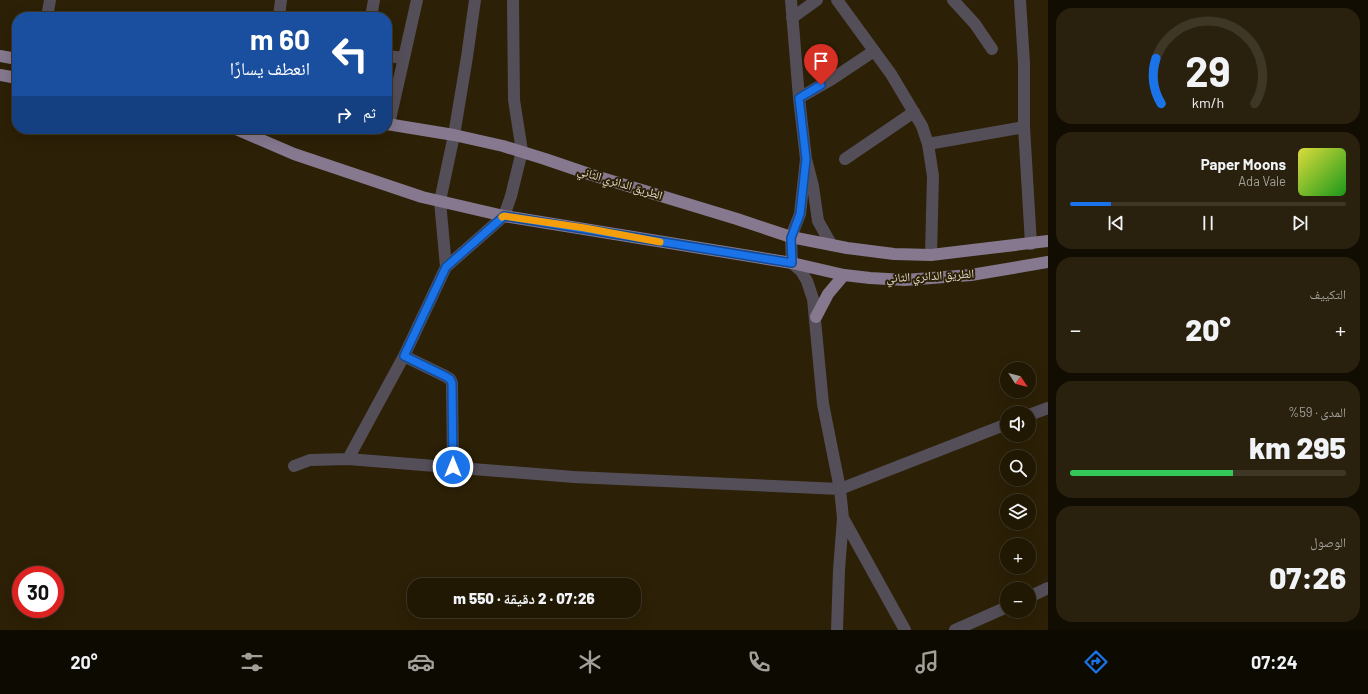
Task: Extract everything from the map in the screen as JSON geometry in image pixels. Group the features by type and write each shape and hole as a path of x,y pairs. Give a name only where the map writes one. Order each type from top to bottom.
{"main road":[{"path":"0,56 12,58"},
{"path":"0,75 12,77"},
{"name":"الطريق الدائري الثاني","path":"392,125 454,135 522,151 592,176 737,219 791,238 831,244 868,252 931,255 1048,241"},
{"path":"248,134 307,159 422,197 440,200"},
{"name":"الطريق الدائري الثاني","path":"440,200 504,216 792,263 844,275 870,278 906,280 971,276 1048,262"},
{"path":"816,317 828,294 844,275"}],"street":[{"path":"48,12 50,0"},
{"path":"279,12 280,0"},
{"path":"372,12 374,0"},
{"path":"392,108 417,0"},
{"path":"446,267 440,200 454,135 468,57 475,0"},
{"path":"348,459 404,356 446,267 504,216 514,187 522,151 514,100 513,0"},
{"path":"791,0 799,98 806,159 813,186 818,221 831,244"},
{"path":"792,18 817,0"},
{"path":"838,0 891,74 922,126 928,144 933,176 931,255"},
{"path":"953,0 975,24 992,49"},
{"path":"1020,0 1024,63 1024,127 1031,244"},
{"path":"799,98 832,79 874,51"},
{"path":"392,57 404,58"},
{"path":"846,159 914,112"},
{"path":"928,144 1024,127"},
{"path":"806,159 800,214 791,238 792,263 801,271 807,281 814,299 823,404 840,489 843,518 839,570 837,630"},
{"path":"404,356 445,376 450,379 452,383 453,467"},
{"path":"1036,412 1048,408"},
{"path":"294,466 310,460 348,459 574,477 840,489 1000,427"},
{"path":"843,518 905,630"},
{"path":"1036,594 1048,588"},
{"path":"955,630 1000,610"}],"slow traffic":[{"path":"502,217 504,216 585,228 660,242"}],"route":[{"path":"453,467 452,383 450,379 445,376 404,356 446,267 504,216 585,228 630,237 792,263 791,238 800,214 806,159 799,98 821,85"}]}
